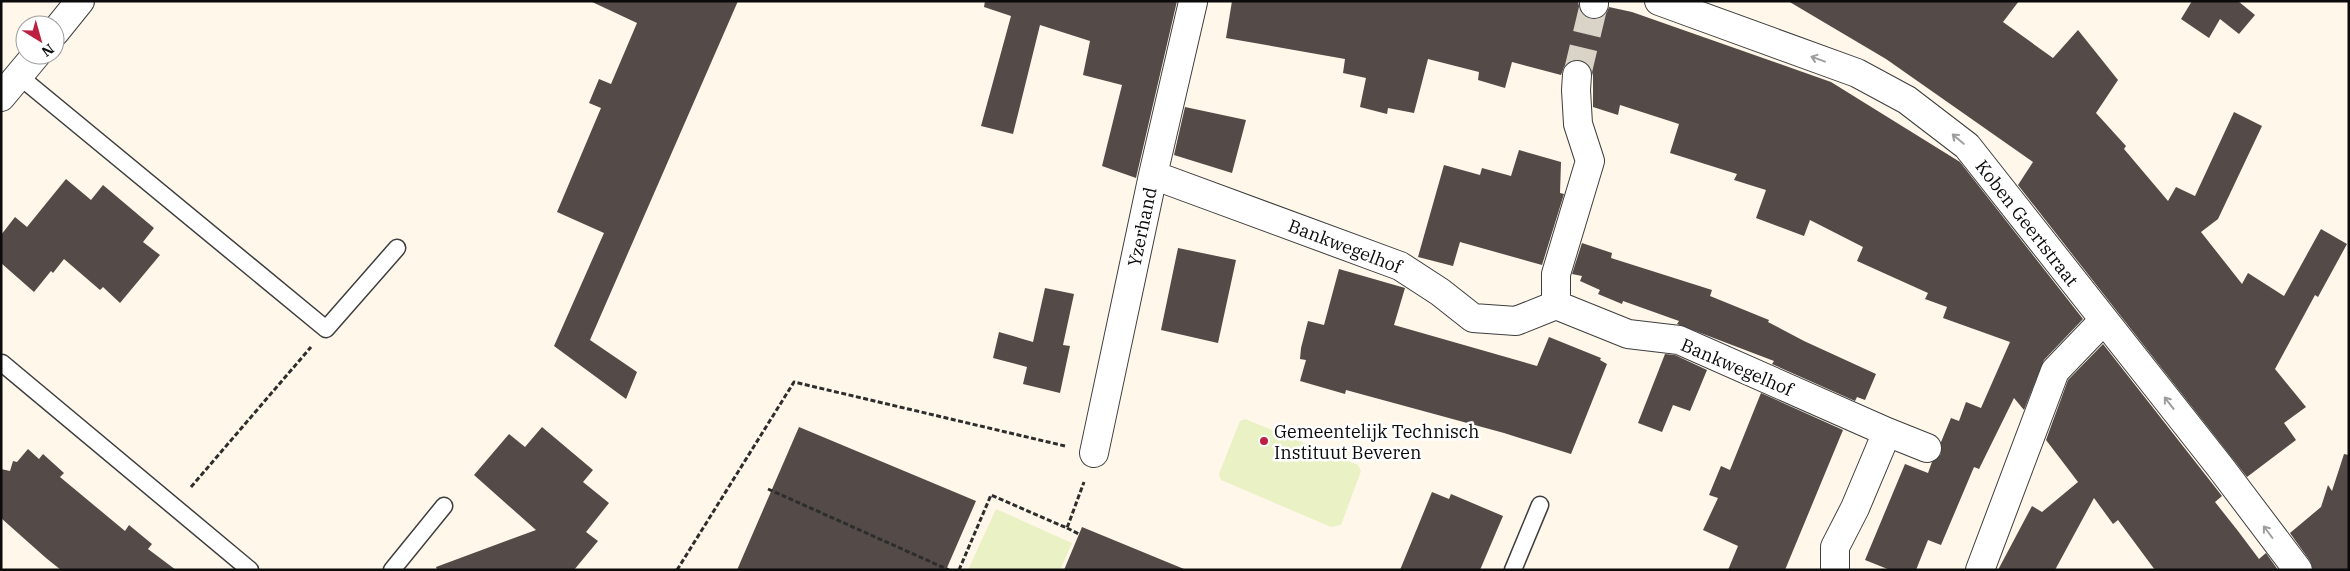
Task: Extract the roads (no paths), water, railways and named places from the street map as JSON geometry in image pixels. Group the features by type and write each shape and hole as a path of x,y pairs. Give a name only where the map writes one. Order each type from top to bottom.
{"street":[{"path":"65,20 80,1"},
{"name":"Koben Geertstraat","path":"1659,1 1857,73 1908,100 1967,146 2221,468 2298,570"},
{"name":"Yzerhand","path":"1094,453 1153,175 1193,2"},
{"path":"1,97 28,65"},
{"path":"1556,305 1556,274 1590,161 1578,124 1577,75"},
{"name":"Bankwegelhof","path":"1153,175 1400,266 1440,292 1473,318 1516,321 1556,305 1628,334 1679,340 1927,448"},
{"path":"1980,570 2055,371 2104,321"},
{"path":"1834,570 1835,546 1856,508 1887,432"}],"lane":[{"path":"19,76 326,329 397,248"},
{"path":"2,363 250,570"},
{"path":"1512,570 1540,505"},
{"path":"392,570 444,506"}],"tunnel":[{"path":"1577,75 1594,4"}],"place":[{"name":"Gemeentelijk Technisch Instituut Beveren","path":"1264,441"}]}
